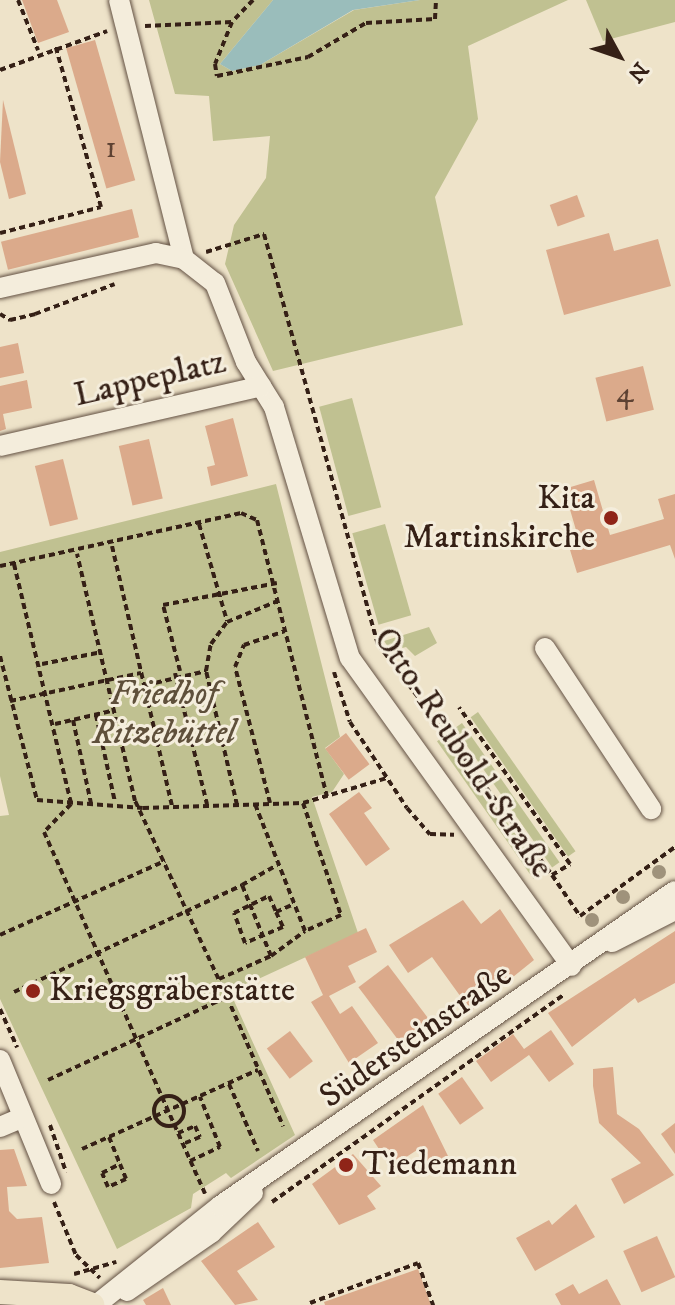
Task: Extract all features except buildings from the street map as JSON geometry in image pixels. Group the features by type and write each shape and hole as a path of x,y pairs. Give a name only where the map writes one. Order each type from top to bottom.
{"main road":[{"path":"0,1292 69,1296 96,1305"}],"street":[{"path":"0,288 147,254 184,259 117,23"},
{"name":"Lappeplatz","path":"0,446 261,386 222,294 184,259"},
{"name":"Otto-Reubold-Straße","path":"261,386 274,407 350,658 575,975"},
{"path":"655,806 545,648 655,806"},
{"name":"Südersteinstraße","path":"96,1305 211,1233 264,1181 575,975 604,944 675,891"},
{"name":"Südersteinstraße","path":"604,944 675,910"},
{"path":"0,1060 21,1118 51,1184"},
{"path":"0,1127 21,1118"}],"path":[{"path":"18,0 38,50"},
{"path":"253,0 232,22 215,64 217,76 308,57 366,23 435,19 436,0"},
{"path":"0,70 38,50 117,23 232,22"},
{"path":"0,233 101,207 55,44"},
{"path":"184,259 264,234 378,644 580,916 675,847"},
{"path":"0,314 10,320 35,314 120,282"},
{"path":"0,566 77,554 241,513 257,520 277,583 285,631 327,796"},
{"path":"199,524 227,622"},
{"path":"112,546 172,805"},
{"path":"77,554 115,710 143,808 283,1126"},
{"path":"14,564 42,664 71,804"},
{"path":"207,804 163,605 218,591 277,583"},
{"path":"237,805 206,671 211,644 227,622 280,600"},
{"path":"270,803 235,667 244,645 285,631"},
{"path":"42,664 102,652"},
{"path":"0,656 37,800 71,804 115,803 143,808 303,803 387,778"},
{"path":"331,663 350,722 387,778 430,834 457,835 464,844"},
{"path":"146,685 177,672 206,671"},
{"path":"10,701 141,673"},
{"path":"459,707 570,864 552,875"},
{"path":"54,724 115,710"},
{"path":"96,715 115,803"},
{"path":"73,720 91,803"},
{"path":"219,979 271,956 305,931 341,915 303,803"},
{"path":"71,804 44,832 202,1187"},
{"path":"255,804 305,931"},
{"path":"0,935 165,861"},
{"path":"14,992 242,885 277,865"},
{"path":"242,885 271,956"},
{"path":"269,896 276,912 283,927 245,943 234,913 269,896"},
{"path":"276,912 294,904"},
{"path":"265,1207 575,975"},
{"path":"48,1080 227,997"},
{"path":"82,1149 258,1070"},
{"path":"229,1084 258,1151"},
{"path":"161,1097 183,1105"},
{"path":"156,1117 161,1097"},
{"path":"190,1161 220,1147 200,1097"},
{"path":"175,1126 183,1105"},
{"path":"156,1117 175,1126"},
{"path":"177,1133 195,1126 200,1137 183,1144"},
{"path":"109,1137 120,1164 126,1179 108,1187 102,1173 120,1164"},
{"path":"51,1184 67,1239 90,1269"},
{"path":"310,1303 418,1263 433,1305"}],"green space":[{"path":"149,0 273,0 220,64 232,71 260,65 354,10 420,0 568,0 468,46 478,119 435,197 463,325 273,371 225,264 234,225 266,178 270,136 213,141 209,96 175,94"},
{"path":"586,0 675,0 675,22 603,41"},
{"path":"352,398 381,507 348,516 319,407"},
{"name":"Friedhof Ritzebüttel","path":"276,484 340,737 325,748 344,774 332,792 312,797 358,933 230,992 295,1135 231,1178 226,1173 193,1194 191,1208 117,1249 0,999 0,816 9,815 0,776 0,552"},
{"path":"385,524 411,615 379,625 352,533"},
{"path":"429,627 437,643 415,656 406,647 391,651 384,641"},
{"path":"478,712 576,851 568,856 471,717"},
{"path":"462,723 560,862 552,867 455,728"},
{"path":"446,735 542,873 533,879 437,741"}],"water":[{"path":"273,0 420,0 353,10 260,65 232,71 220,64"}],"place":[{"name":"Kita Martinskirche","path":"611,518"},
{"name":"Kriegsgräberstätte","path":"33,991"},
{"name":"Tiedemann","path":"346,1165"}]}
